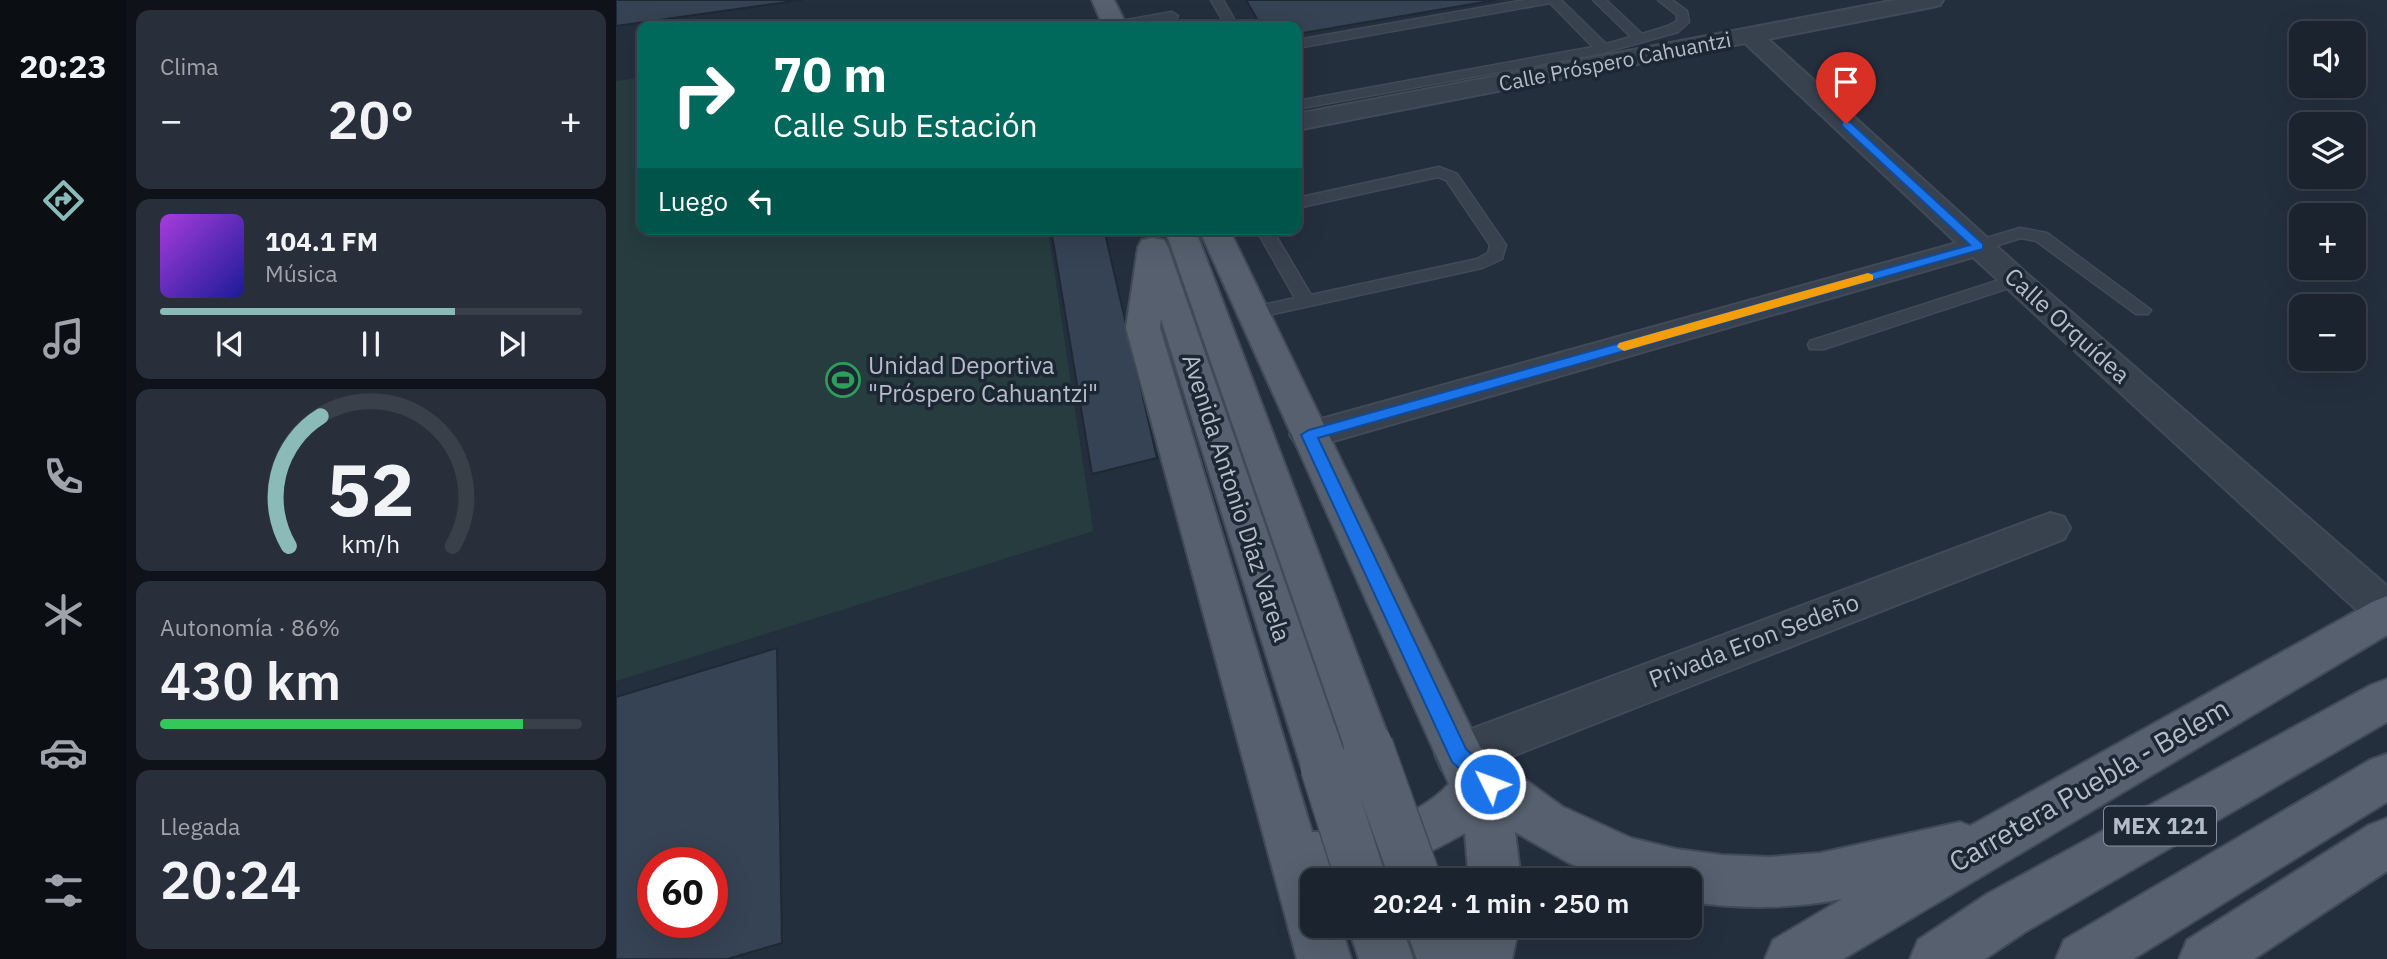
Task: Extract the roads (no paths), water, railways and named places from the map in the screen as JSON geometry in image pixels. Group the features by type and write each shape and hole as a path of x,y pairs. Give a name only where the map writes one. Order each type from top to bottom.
{"main road":[{"path":"1104,0 1113,21"},
{"path":"1168,235 1143,328 1300,877"},
{"name":"Avenida Antonio Díaz Varela","path":"1170,235 1346,756"},
{"path":"1217,235 1468,772 1489,826 1494,868"},
{"name":"Carretera Puebla - Belem","path":"1792,959 1994,839 2387,613"},
{"name":"MEX 121","path":"1937,959 2006,913 2387,699"},
{"path":"1346,756 1360,868"},
{"path":"1346,756 1409,868"},
{"path":"1294,856 1335,857 1390,847 1455,813 1468,772"},
{"path":"1468,772 1560,834 1639,867 1683,877 1730,883 1822,877 1994,839"},
{"path":"2083,959 2387,776"},
{"path":"2216,957 2387,842"},
{"path":"1318,938 1324,959"},
{"path":"1379,938 1386,959"},
{"path":"1436,938 1444,959"},
{"path":"1485,959 1489,938"}],"street":[{"path":"1799,0 1828,22"},
{"name":"Calle Próspero Cahuantzi","path":"1302,121 1932,0"},
{"name":"Calle Orquídea","path":"1751,36 2015,280 2387,613"},
{"path":"1309,435 1979,246"},
{"name":"Privada Eron Sedeño","path":"1468,772 2050,528"}],"lane":[{"path":"1165,0 1174,21"},
{"path":"1217,0 1229,21"},
{"path":"1302,43 1546,0"},
{"path":"1554,0 1603,49"},
{"path":"1599,0 1639,38"},
{"path":"1302,104 1603,49 1673,29 1683,22 1683,14 1664,0"},
{"path":"1251,313 1482,263 1496,255 1498,245 1452,177 1439,172 1302,201"},
{"path":"1979,246 2020,233 2041,237 2141,310"},
{"path":"1267,235 1305,300"},
{"path":"1817,345 2015,280"}],"place":[{"name":"Unidad Deportiva \"Próspero Cahuantzi\"","path":"843,380"}]}
